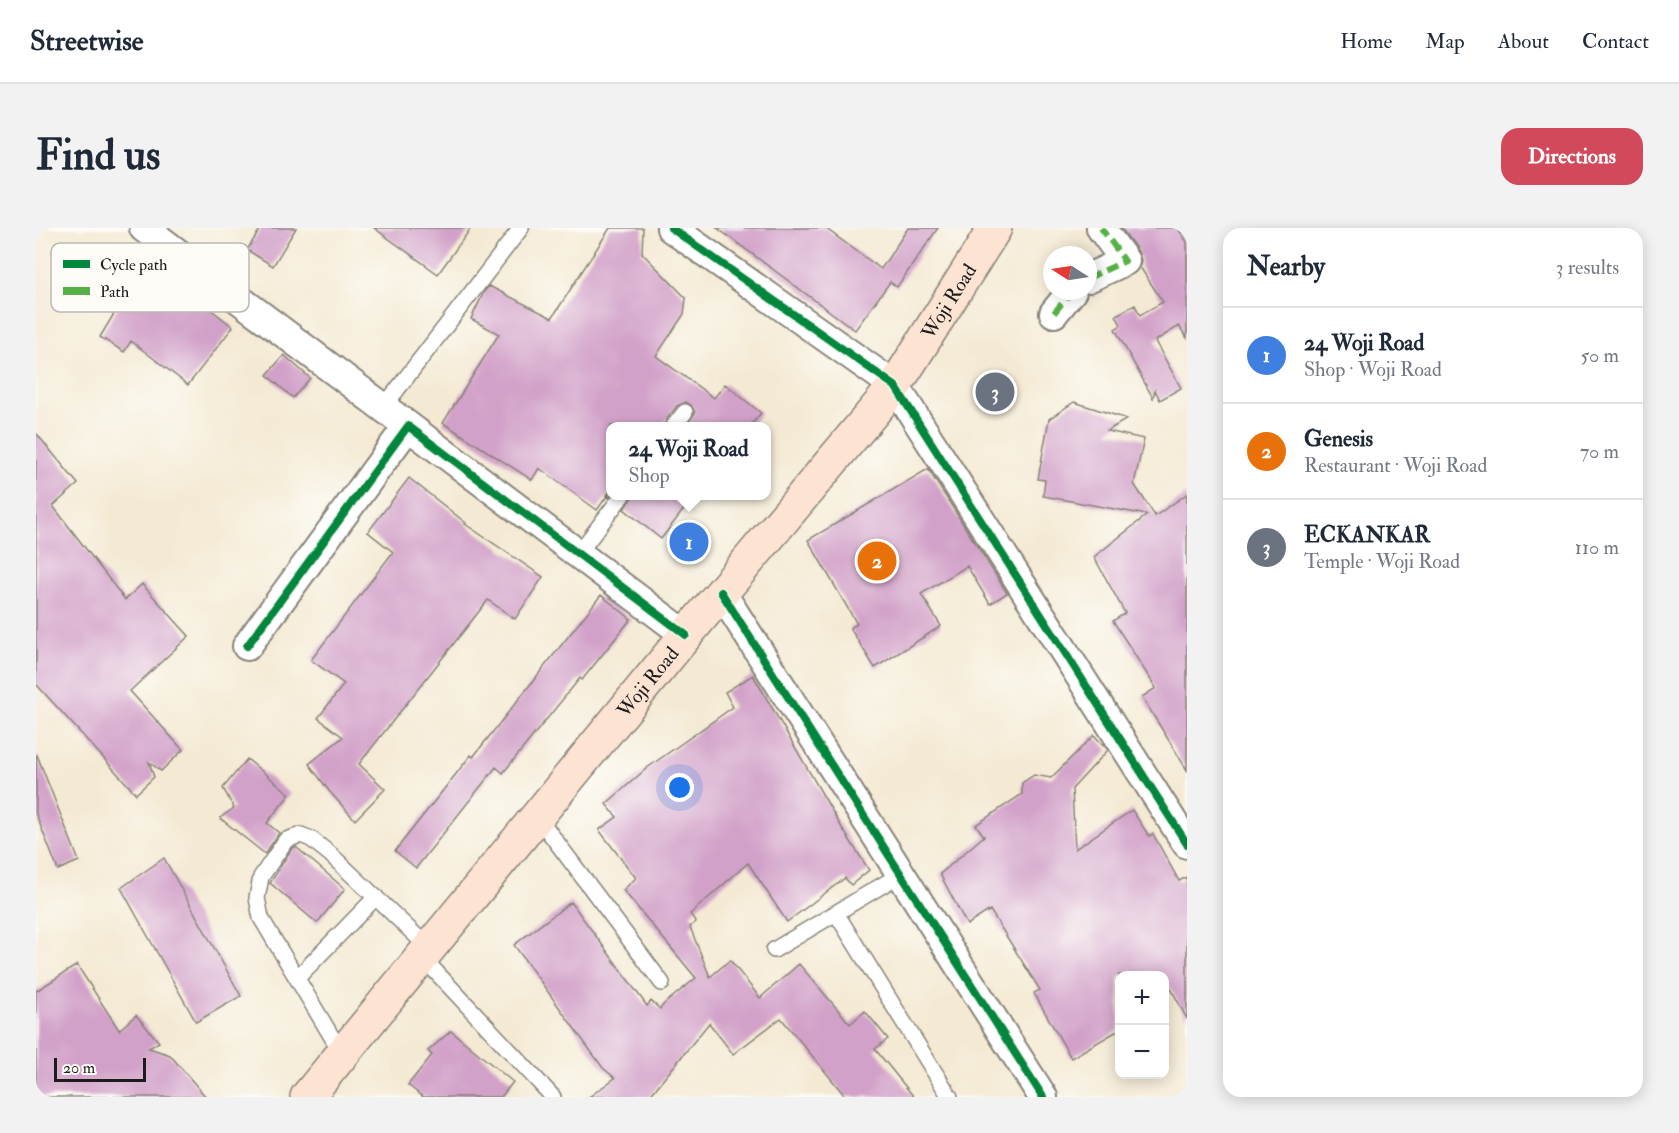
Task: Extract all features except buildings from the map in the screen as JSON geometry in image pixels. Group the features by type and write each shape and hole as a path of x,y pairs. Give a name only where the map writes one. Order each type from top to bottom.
{"main road":[{"name":"Woji Road","path":"307,1097 721,592 895,386 995,228"}],"street":[{"path":"144,228 164,243"},
{"path":"671,228 895,386 1187,844"},
{"path":"1097,274 1125,261 1101,228"},
{"path":"1053,313 1064,300"},
{"path":"249,307 686,635"},
{"path":"247,646 408,426"},
{"path":"721,592 1043,1097"}],"lane":[{"path":"384,408 521,228"},
{"path":"677,422 685,412"},
{"path":"578,554 618,500"},
{"path":"537,816 662,983"},
{"path":"342,1054 261,918 256,898 261,877 286,840 301,835 311,839 330,854 376,897 553,1097"},
{"path":"774,950 901,874"},
{"path":"297,978 376,897"},
{"path":"836,913 950,1097"}],"marked path":[{"path":"1097,274 1125,261 1101,228"},
{"path":"1054,313 1065,300"}],"cycle path":[{"path":"671,228 895,386 1187,844"},
{"path":"247,646 408,426 686,635"},
{"path":"721,592 1043,1097"}],"place":[{"name":"ECKANKAR","path":"995,392"},
{"name":"24 Woji Road","path":"689,542"},
{"name":"Genesis","path":"877,561"}]}
